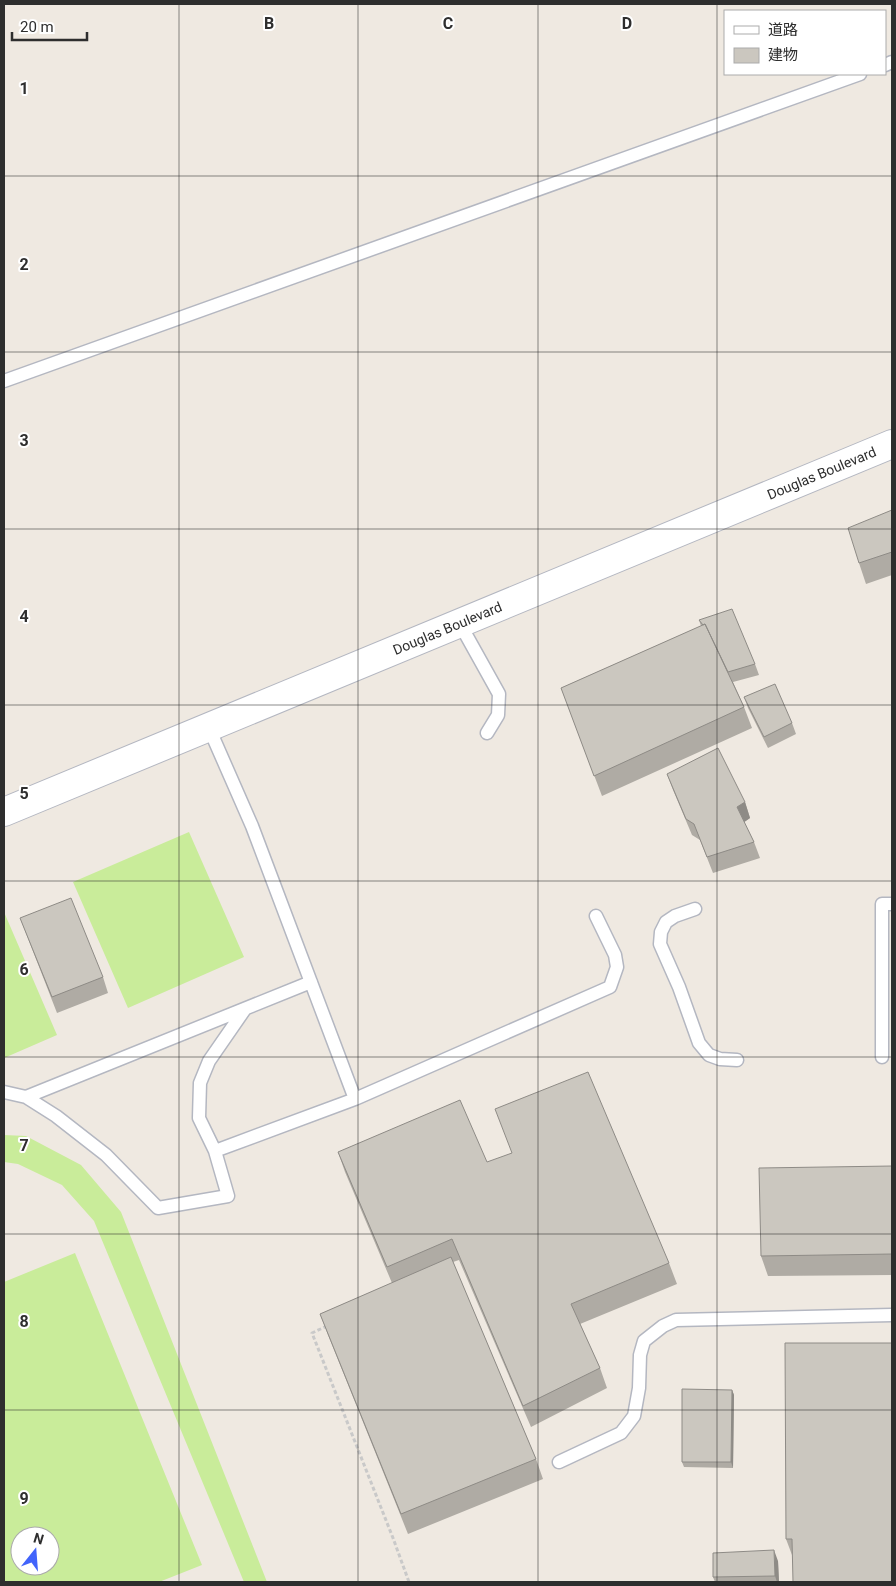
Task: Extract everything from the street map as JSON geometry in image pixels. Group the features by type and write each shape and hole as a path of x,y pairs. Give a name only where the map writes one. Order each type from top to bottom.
{"street":[{"name":"Douglas Boulevard","path":"4,812 892,444"}],"lane":[{"path":"4,381 857,75"},
{"path":"460,624 498,694 498,715 487,733"},
{"path":"208,728 252,826 355,1099"},
{"path":"882,1057 882,904 892,904"},
{"path":"695,909 675,916 666,922 661,932 660,944 680,987 699,1043 709,1055 720,1059 736,1060"},
{"path":"215,1151 355,1099 610,987 617,967 615,955 596,916"},
{"path":"26,1097 311,982"},
{"path":"4,1092 26,1097 56,1116 106,1155 158,1208 228,1196 215,1151 199,1118 200,1083 209,1061 245,1009"},
{"path":"559,1462 621,1433 634,1416 639,1388 640,1355 644,1341 663,1326 676,1320 892,1315"}],"path":[{"path":"330,1325 312,1333 409,1582"}],"green space":[{"path":"189,832 244,957 128,1008 73,882"},
{"path":"4,912 57,1035 4,1058"},
{"path":"4,1135 26,1136 81,1165 121,1212 267,1582 244,1582 94,1221 62,1185 18,1164 4,1162"},
{"path":"75,1253 202,1565 159,1582 4,1582 4,1282"}],"building":[{"path":"892,510 892,552 859,563 848,528"},
{"path":"732,609 755,664 728,672 705,624 703,625 699,620"},
{"path":"705,624 744,707 594,776 561,688"},
{"path":"775,684 792,723 764,737 744,697"},
{"path":"718,748 745,802 737,807 754,842 707,857 694,824 686,819 667,774"},
{"path":"71,898 103,977 52,997 20,918"},
{"path":"588,1072 669,1263 571,1304 600,1368 523,1406 452,1239 387,1267 338,1152 460,1100 487,1162 512,1153 495,1109"},
{"path":"892,1166 892,1254 761,1256 759,1168"},
{"path":"451,1257 536,1459 401,1514 320,1314"},
{"path":"785,1343 892,1343 892,1582 793,1582 792,1539 786,1539"},
{"path":"682,1389 732,1390 731,1462 682,1462"},
{"path":"774,1550 775,1576 713,1577 713,1553"}]}
